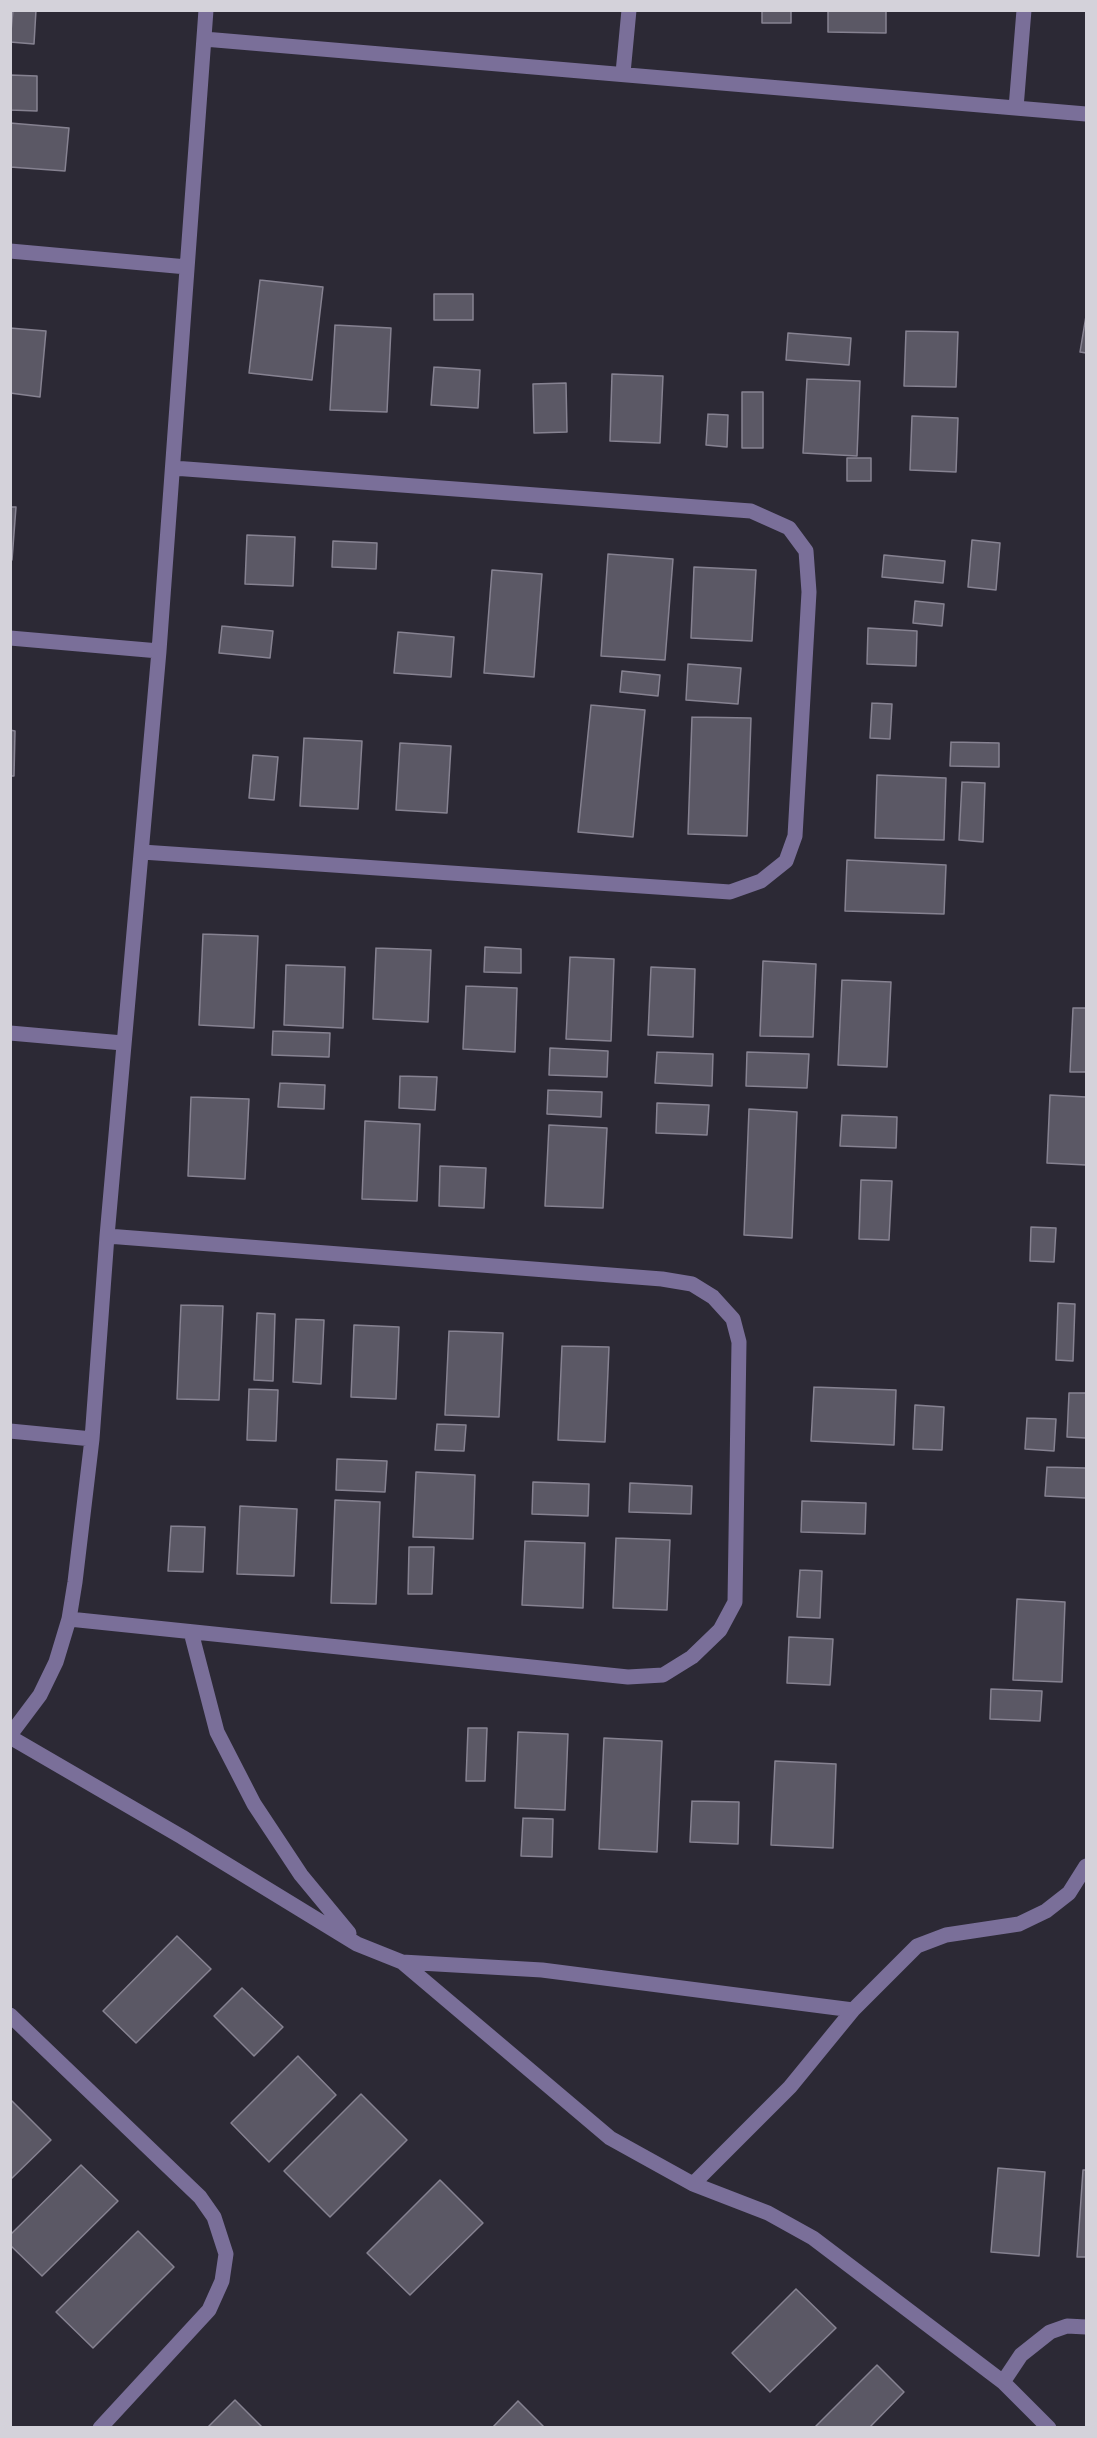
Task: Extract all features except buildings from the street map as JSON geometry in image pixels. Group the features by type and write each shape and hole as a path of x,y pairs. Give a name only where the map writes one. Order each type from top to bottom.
{"street":[{"path":"206,10 159,651 123,1043 92,1439 69,1619 56,1662 40,1695 10,1736 182,1837 357,1944 402,1962 610,2138 693,2184 768,2213 813,2238 1003,2382 1049,2427"},
{"path":"623,73 629,10"},
{"path":"1016,108 1024,10"},
{"path":"204,39 1086,114"},
{"path":"10,251 187,267"},
{"path":"142,852 730,892 761,881 786,861 795,836 809,592 806,551 789,528 751,511 173,468"},
{"path":"10,638 159,651"},
{"path":"10,1033 123,1043"},
{"path":"69,1619 628,1677 663,1675 692,1657 720,1630 735,1602 740,1342 733,1319 713,1297 692,1284 662,1278 107,1236"},
{"path":"10,1431 92,1439"},
{"path":"191,1632 217,1732 254,1804 301,1875 357,1944"},
{"path":"693,2184 790,2087 853,2010 917,1946 946,1935 1019,1924 1046,1911 1069,1893 1086,1866"},
{"path":"402,1962 542,1970 853,2010"},
{"path":"10,2015 200,2198 214,2217 226,2254 222,2281 209,2310 100,2427"},
{"path":"1003,2382 1021,2355 1050,2332 1067,2326 1086,2327"}]}
